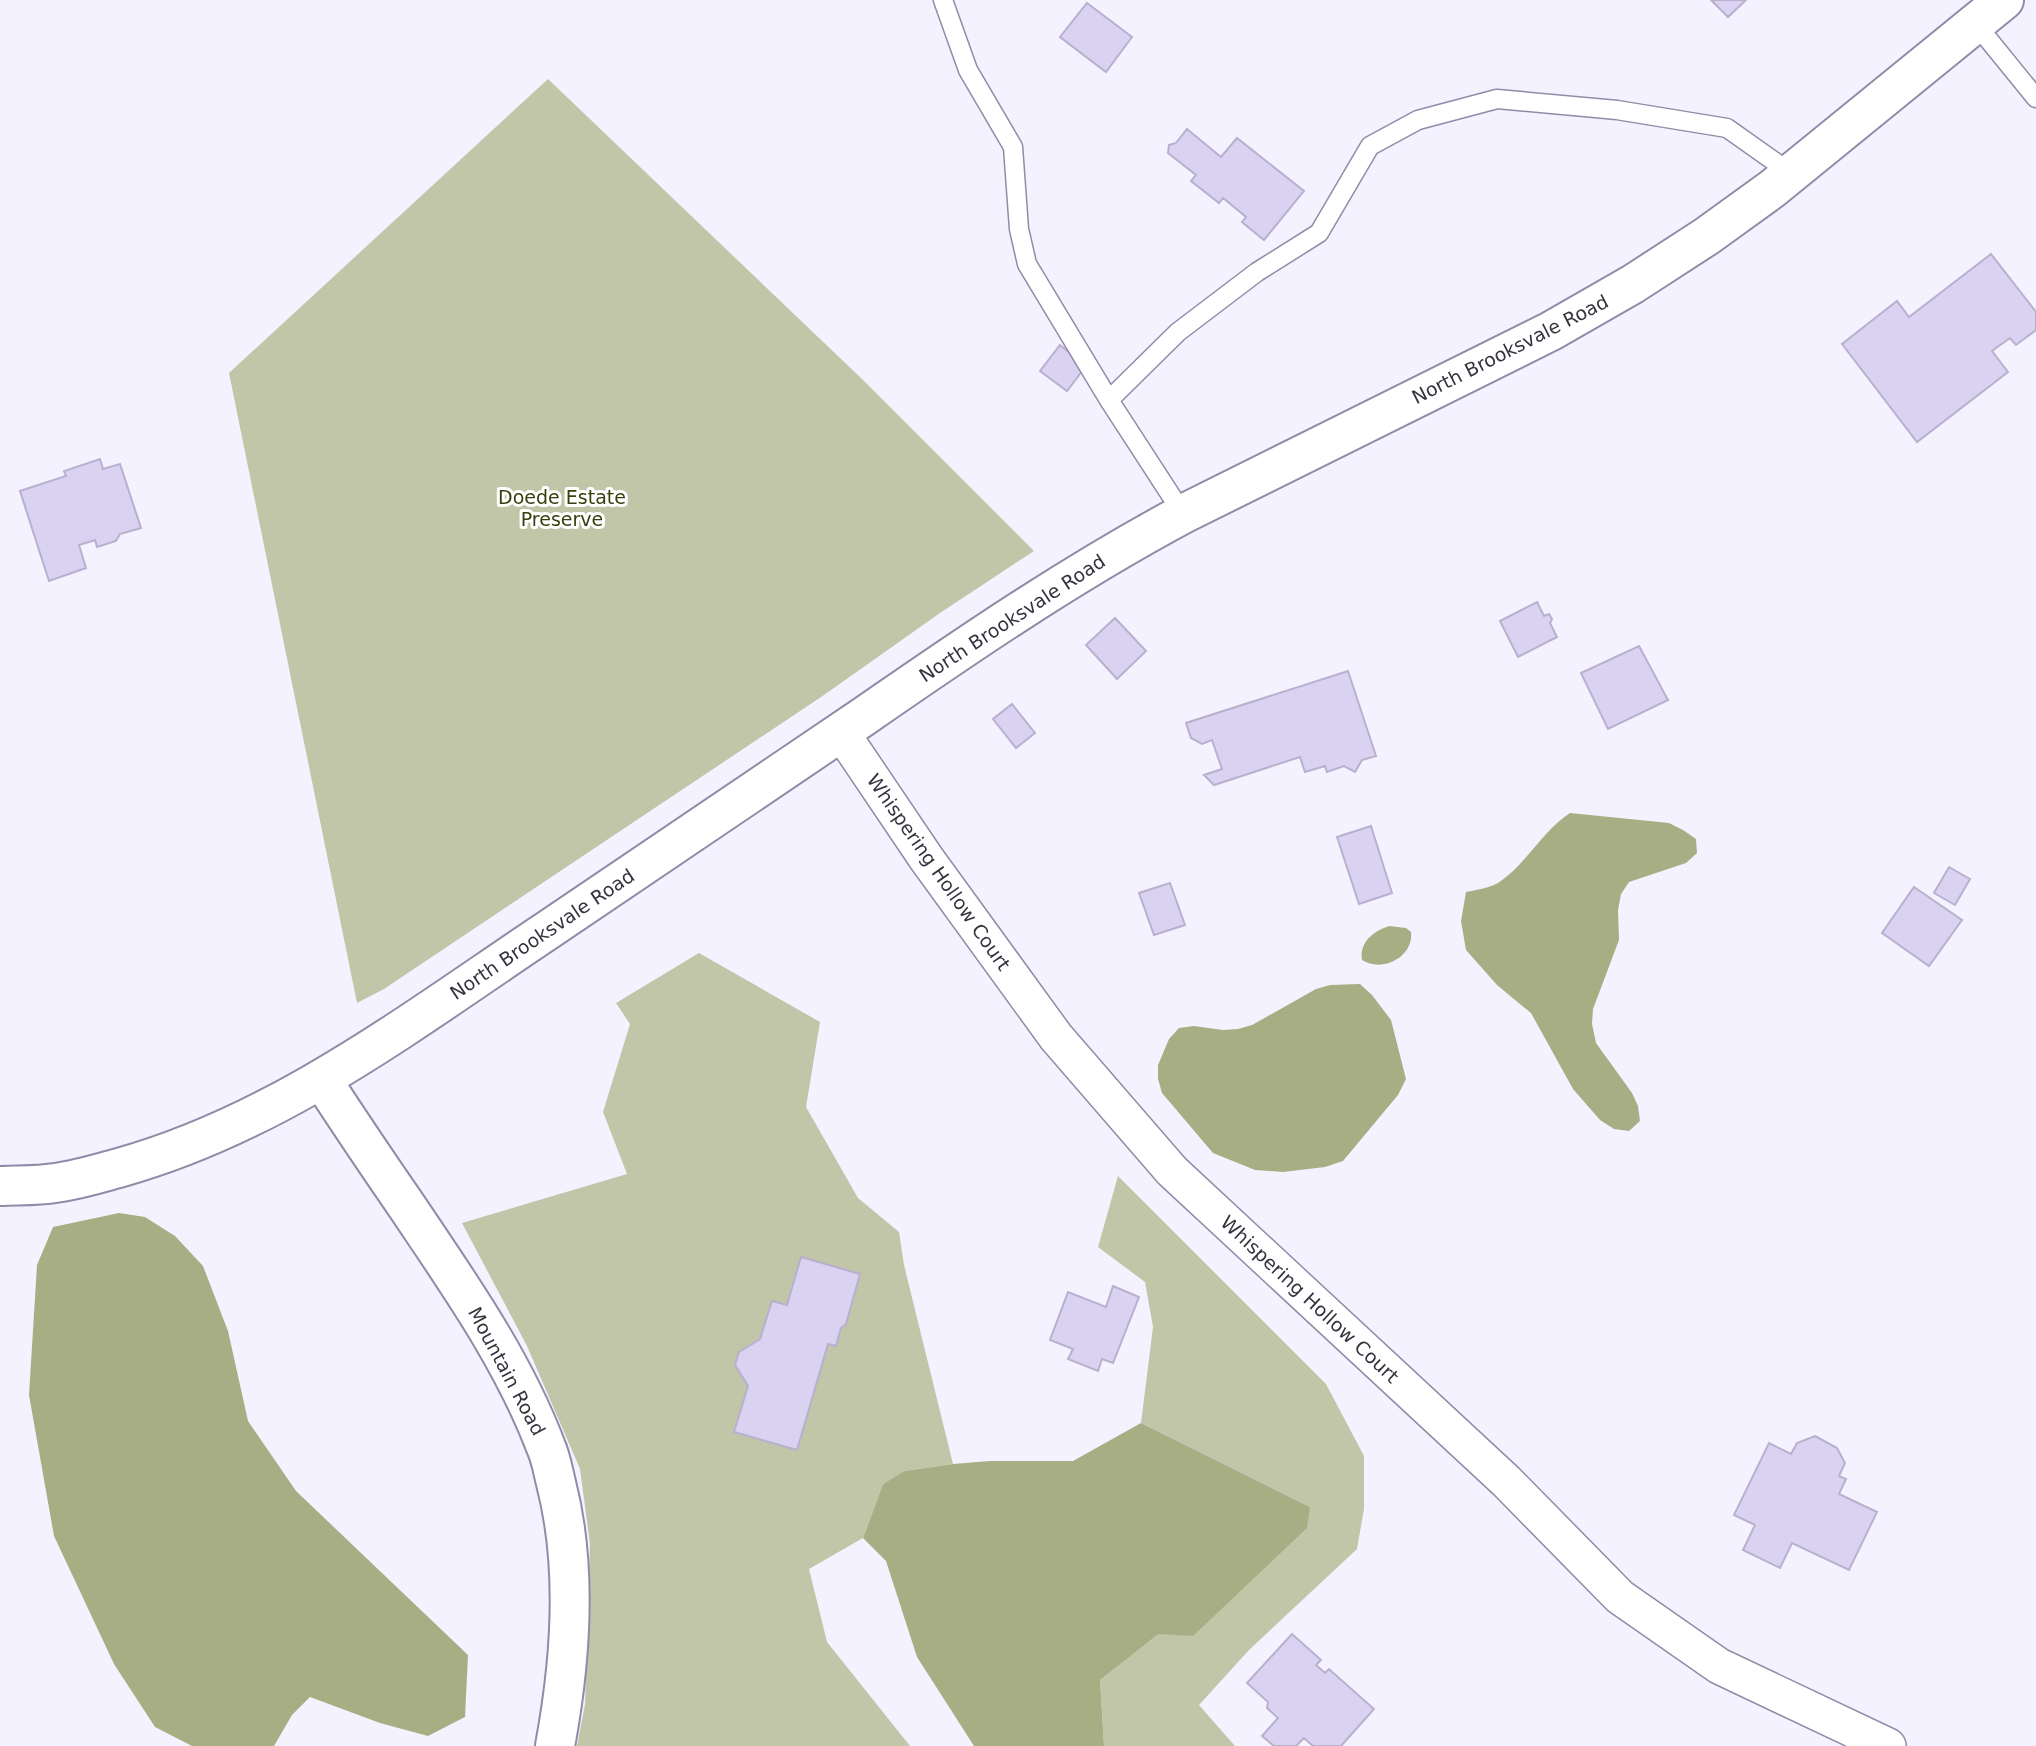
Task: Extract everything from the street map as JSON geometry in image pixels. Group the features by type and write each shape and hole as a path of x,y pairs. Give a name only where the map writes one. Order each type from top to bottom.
{"main road":[{"name":"North Brooksvale Road","path":"0,1186 55,1183 161,1156 225,1130 322,1080 1038,598 1131,541 1551,331 1633,284 1707,236 1792,174 1989,12"},
{"name":"Mountain Road","path":"322,1080 491,1334 547,1448 563,1510 569,1575 569,1634 564,1702 555,1746"}],"street":[{"name":"Whispering Hollow Court","path":"841,732 926,858 1056,1037 1172,1171 1506,1481 1620,1597 1719,1666 1888,1746"}],"lane":[{"path":"943,0 968,70 1013,147 1019,229 1027,264 1109,400 1183,514"},
{"path":"1989,12 2036,98"},
{"path":"1109,400 1178,332 1257,272 1319,233 1370,146 1418,120 1497,99 1617,110 1727,128 1792,174"}],"green space":[{"name":"Doede Estate Preserve","path":"548,79 862,379 1034,551 384,989 357,1003 229,373"},
{"path":"699,953 820,1022 806,1107 858,1198 899,1232 904,1265 953,1464 904,1471 883,1484 863,1538 809,1569 827,1642 910,1746 577,1746 585,1704 590,1544 580,1469 527,1346 462,1223 627,1174 603,1112 630,1024 616,1003","holes":["801,1257 860,1274 846,1324 828,1344 797,1450 735,1432 748,1386 735,1365 739,1352 760,1339 772,1301 787,1305"]},
{"path":"1118,1176 1326,1384 1364,1456 1364,1509 1357,1549 1249,1650 1199,1705 1235,1746 1104,1746 1100,1680 1310,1507 1141,1423 1153,1327 1145,1282 1098,1247"}],"shaded area":[{"path":"1570,813 1669,823 1696,839 1697,853 1686,863 1629,882 1621,894 1618,910 1619,940 1593,1009 1592,1024 1596,1043 1632,1093 1638,1106 1640,1121 1629,1131 1614,1129 1600,1120 1573,1089 1531,1013 1497,985 1466,950 1461,921 1466,892 1494,885 1508,876 1551,829"},
{"path":"1389,926 1406,928 1411,932 1407,949 1395,960 1379,965 1362,960 1365,943 1378,931"},
{"path":"1360,984 1391,1020 1406,1079 1398,1095 1343,1161 1325,1167 1283,1172 1255,1170 1213,1153 1162,1093 1158,1065 1169,1039 1179,1028 1194,1026 1238,1029 1252,1025 1316,989 1330,985"},
{"path":"119,1213 145,1217 175,1236 203,1266 228,1331 248,1421 296,1491 468,1655 465,1717 428,1736 380,1723 310,1697 292,1715 274,1746 192,1746 155,1727 114,1664 54,1536 29,1395 37,1265 53,1227"},
{"path":"1141,1423 1310,1507 1307,1528 1193,1636 1158,1634 1100,1680 1104,1746 974,1746 917,1657 886,1561 863,1538 883,1484 904,1471 953,1464 1073,1461"}],"building":[{"path":"1711,0 1746,0 1728,17"},
{"path":"1087,3 1132,37 1106,72 1060,37"},
{"path":"1187,129 1221,157 1237,138 1304,191 1264,240 1242,222 1246,217 1223,198 1219,203 1191,181 1196,175 1168,153 1169,145 1176,143"},
{"path":"1991,254 2036,312 2036,330 2016,345 2010,338 1992,351 2008,372 1917,442 1842,344 1897,301 1909,317"},
{"path":"1060,345 1086,366 1067,391 1040,371"},
{"path":"100,459 103,469 120,464 141,528 120,534 116,541 97,547 95,540 79,545 86,568 49,581 20,491 66,476 64,471"},
{"path":"1537,602 1544,616 1549,614 1552,619 1550,623 1557,637 1518,657 1500,621"},
{"path":"1115,618 1146,651 1117,679 1086,645"},
{"path":"1639,646 1668,700 1608,729 1581,673"},
{"path":"1348,671 1376,756 1362,760 1355,772 1344,766 1327,772 1325,766 1305,772 1300,757 1214,785 1204,775 1222,769 1212,740 1202,744 1191,738 1186,723"},
{"path":"1012,704 1035,733 1016,748 993,719"},
{"path":"1371,826 1392,893 1359,904 1337,837"},
{"path":"1949,867 1970,879 1955,905 1934,893"},
{"path":"1170,883 1185,925 1154,935 1139,893"},
{"path":"1914,887 1962,920 1929,966 1882,933"},
{"path":"801,1257 860,1274 846,1324 841,1328 836,1346 828,1344 797,1450 734,1432 748,1386 735,1365 739,1352 760,1339 772,1301 787,1305"},
{"path":"1113,1286 1139,1297 1113,1363 1102,1359 1098,1371 1068,1359 1073,1349 1050,1340 1068,1292 1106,1307"},
{"path":"1815,1436 1837,1448 1845,1463 1839,1476 1846,1479 1839,1494 1877,1512 1849,1570 1792,1543 1780,1568 1743,1550 1755,1525 1734,1515 1769,1443 1791,1454 1797,1443"},
{"path":"1292,1634 1321,1660 1316,1665 1325,1673 1329,1669 1374,1709 1341,1746 1313,1746 1304,1738 1296,1746 1274,1746 1262,1736 1278,1718 1267,1708 1268,1702 1247,1683"}]}
